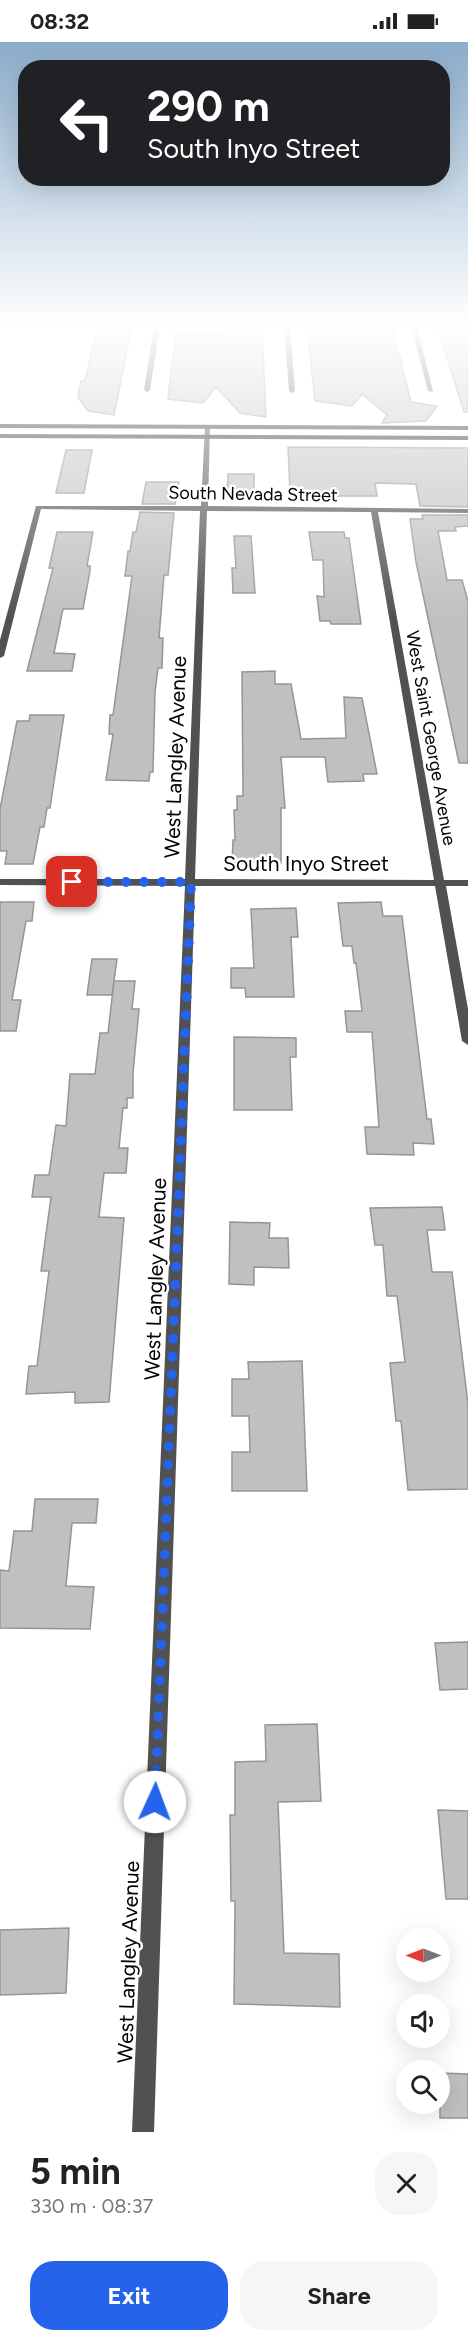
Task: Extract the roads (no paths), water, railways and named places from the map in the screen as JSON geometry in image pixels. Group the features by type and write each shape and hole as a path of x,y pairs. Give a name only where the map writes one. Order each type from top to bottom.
{"main road":[{"path":"0,426 468,438"},
{"path":"0,436 468,428"}],"street":[{"name":"West Langley Avenue","path":"142,2132 207,432"},
{"name":"South Nevada Street","path":"0,656 38,507 468,511"},
{"name":"West Saint George Avenue","path":"374,511 468,1041"},
{"name":"South Inyo Street","path":"0,882 468,883"}]}
